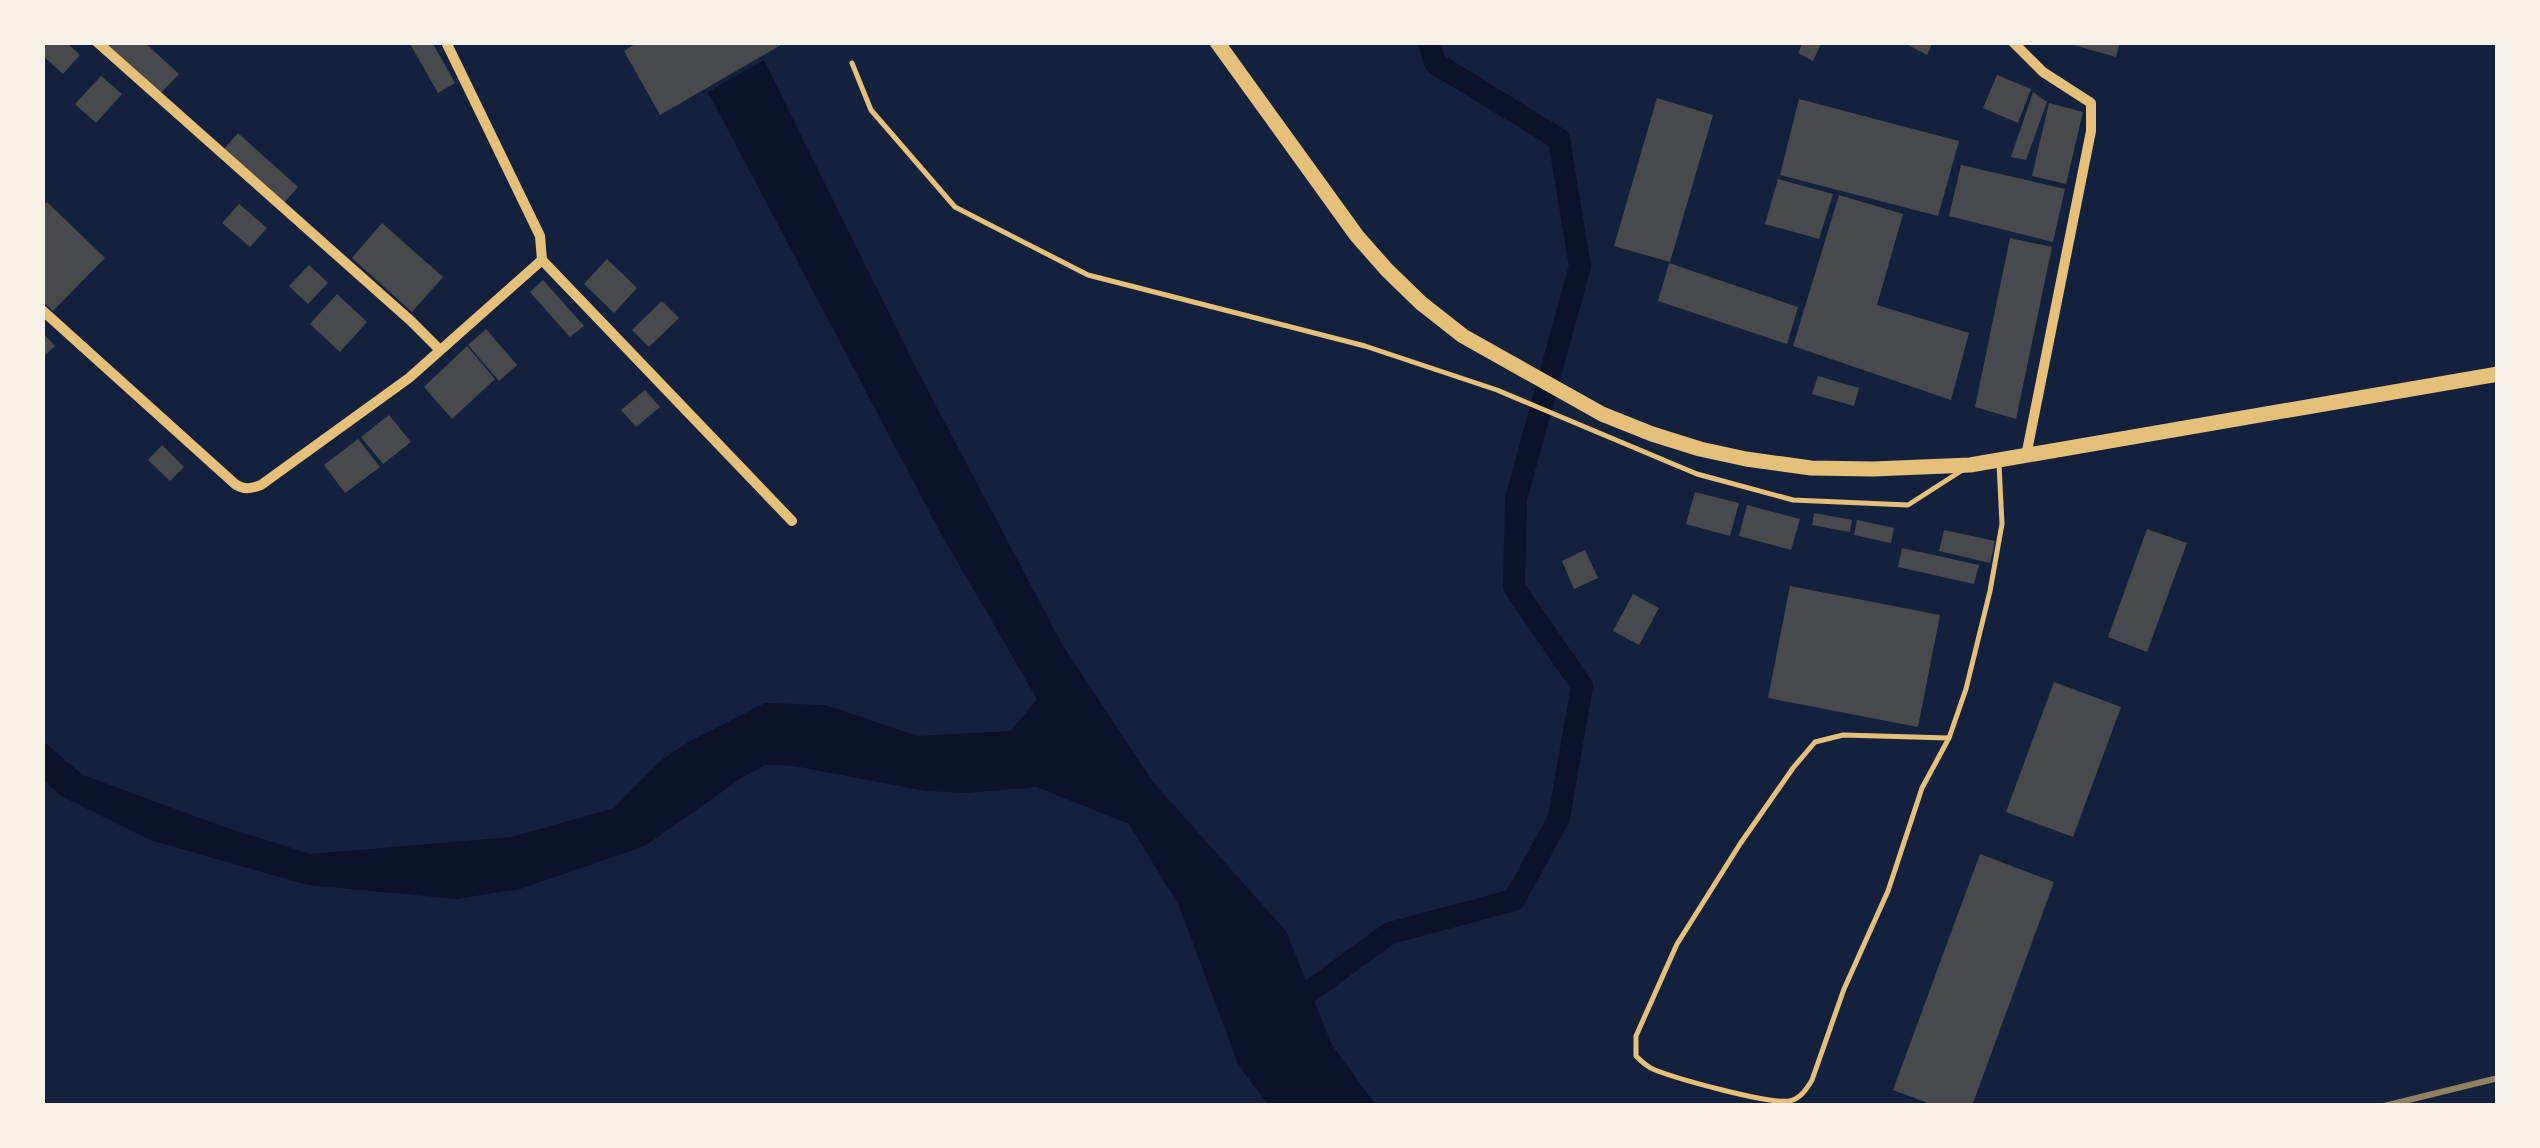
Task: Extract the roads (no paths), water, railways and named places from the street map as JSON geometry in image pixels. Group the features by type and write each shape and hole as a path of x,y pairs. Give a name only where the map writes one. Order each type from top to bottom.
{"main road":[{"path":"1216,42 1357,236 1421,303 1503,361 1602,414 1668,439 1746,459 1826,468 1970,466 2498,374"}],"street":[{"path":"97,42 439,348"},
{"path":"446,42 540,236 542,260 792,521"},
{"path":"2013,42 2044,72 2091,103 2091,131 2026,456"},
{"path":"42,310 242,488 251,489 408,378 542,260"}],"lane":[{"path":"852,64 871,110 955,207 1088,275 1366,346 1497,390 1698,474 1793,500 1908,505 1970,466"},
{"path":"1949,738 1843,734 1815,742 1740,844 1677,944 1636,1036 1636,1056 1650,1068 1680,1078 1772,1100 1792,1101 1812,1080 1844,989 1888,891 1922,788 1949,738 1966,689 2002,524 1999,461"}],"water":[{"path":"764,60 916,368 1062,644 1154,783 1286,931 1332,1045 1376,1105 1268,1105 1238,1064 1179,906 1129,824 1036,787 967,793 925,791 794,766 765,765 645,846 520,889 457,899 307,885 150,840 61,796 43,779 43,741 83,775 311,854 511,837 614,808 660,761 690,741 765,703 826,705 918,736 1011,731 1037,699 940,532 708,92"}],"waterway":[{"path":"1288,1007 1390,933 1514,900 1559,818 1582,686 1514,587 1516,499 1580,266 1559,139 1435,63 1429,42"}],"railway":[{"path":"2384,1106 2498,1078"}]}
